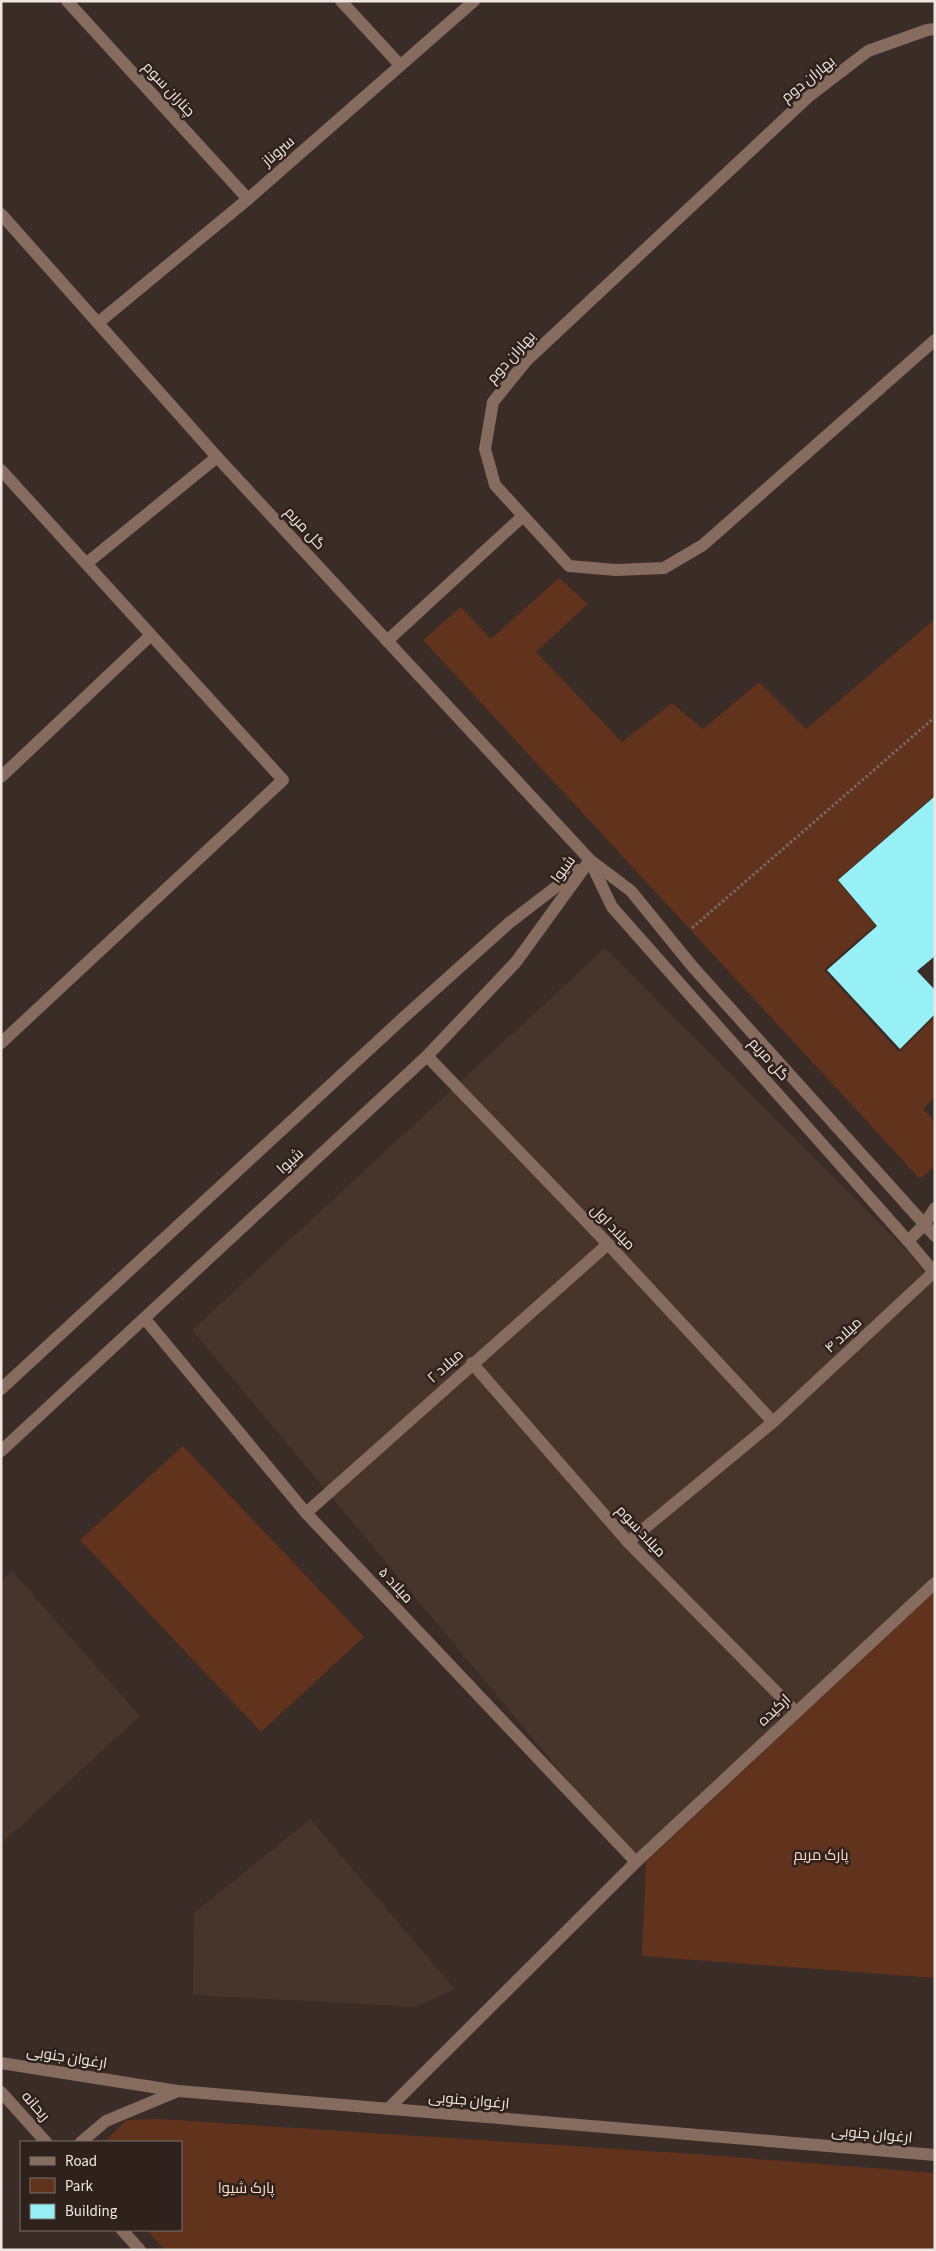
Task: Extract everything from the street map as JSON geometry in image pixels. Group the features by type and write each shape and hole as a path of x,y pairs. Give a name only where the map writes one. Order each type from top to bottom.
{"street":[{"name":"چناران سوم","path":"66,1 248,199"},
{"path":"341,1 400,65"},
{"name":"سروناز","path":"99,322 248,199 474,1"},
{"name":"بهاران دوم","path":"935,29 927,30 868,51 808,97 527,360 493,402 485,449 495,485 569,566 616,570 664,568 703,545 935,340"},
{"name":"گل مریم","path":"1,214 217,457 386,641 590,860 631,891 674,944 930,1223 935,1236"},
{"path":"87,563 217,457"},
{"path":"1,1043 283,780 87,563 3,476"},
{"path":"386,641 523,516"},
{"path":"1,777 151,635"},
{"name":"گل مریم","path":"590,860 612,907 908,1240 934,1272"},
{"name":"شیوا","path":"1,1451 427,1056 516,962 590,860"},
{"name":"شیوا","path":"1,1389 402,1019 509,923 590,860"},
{"name":"میلاد اول","path":"427,1056 608,1244 773,1422"},
{"path":"908,1240 930,1223 935,1208"},
{"name":"میلاد ۲","path":"306,1513 472,1363 608,1244"},
{"name":"میلاد ۴","path":"628,1542 773,1422 934,1272"},
{"name":"میلاد ۵","path":"145,1319 306,1513 636,1862"},
{"name":"میلاد سوم","path":"472,1363 628,1542 796,1712"},
{"name":"ارکیده","path":"388,2109 636,1862 935,1583"},
{"name":"ارغوان جنوبی","path":"1,2064 178,2091 935,2156"},
{"path":"82,2141 106,2121 178,2091"},
{"name":"ریحانه","path":"1,2092 45,2141"},
{"path":"123,2231 140,2250"}],"path":[{"path":"674,944 935,717"}],"shaded area":[{"path":"605,948 935,1279 935,1583 636,1862 192,1330"},
{"path":"12,1571 140,1716 1,1844 1,1581"},
{"path":"310,1819 455,1989 416,2007 193,1995 194,1913"}],"green space":[{"path":"559,578 588,604 536,652 622,742 672,703 703,729 759,682 806,729 935,619 935,795 837,880 875,925 824,970 899,1052 935,1017 935,1097 923,1109 935,1122 935,1166 920,1179 423,640 461,607 491,639"},
{"path":"183,1446 364,1637 261,1732 80,1540"},
{"name":"پارک مریم","path":"935,1591 935,1978 642,1956 646,1862"},
{"name":"پارک شیوا","path":"159,2119 709,2155 935,2173 935,2250 165,2250 147,2231 182,2231 182,2141 107,2141 109,2137 127,2120"}],"building":[{"path":"935,796 935,956 917,971 935,990 935,1014 900,1049 827,970 877,926 838,880"}]}
